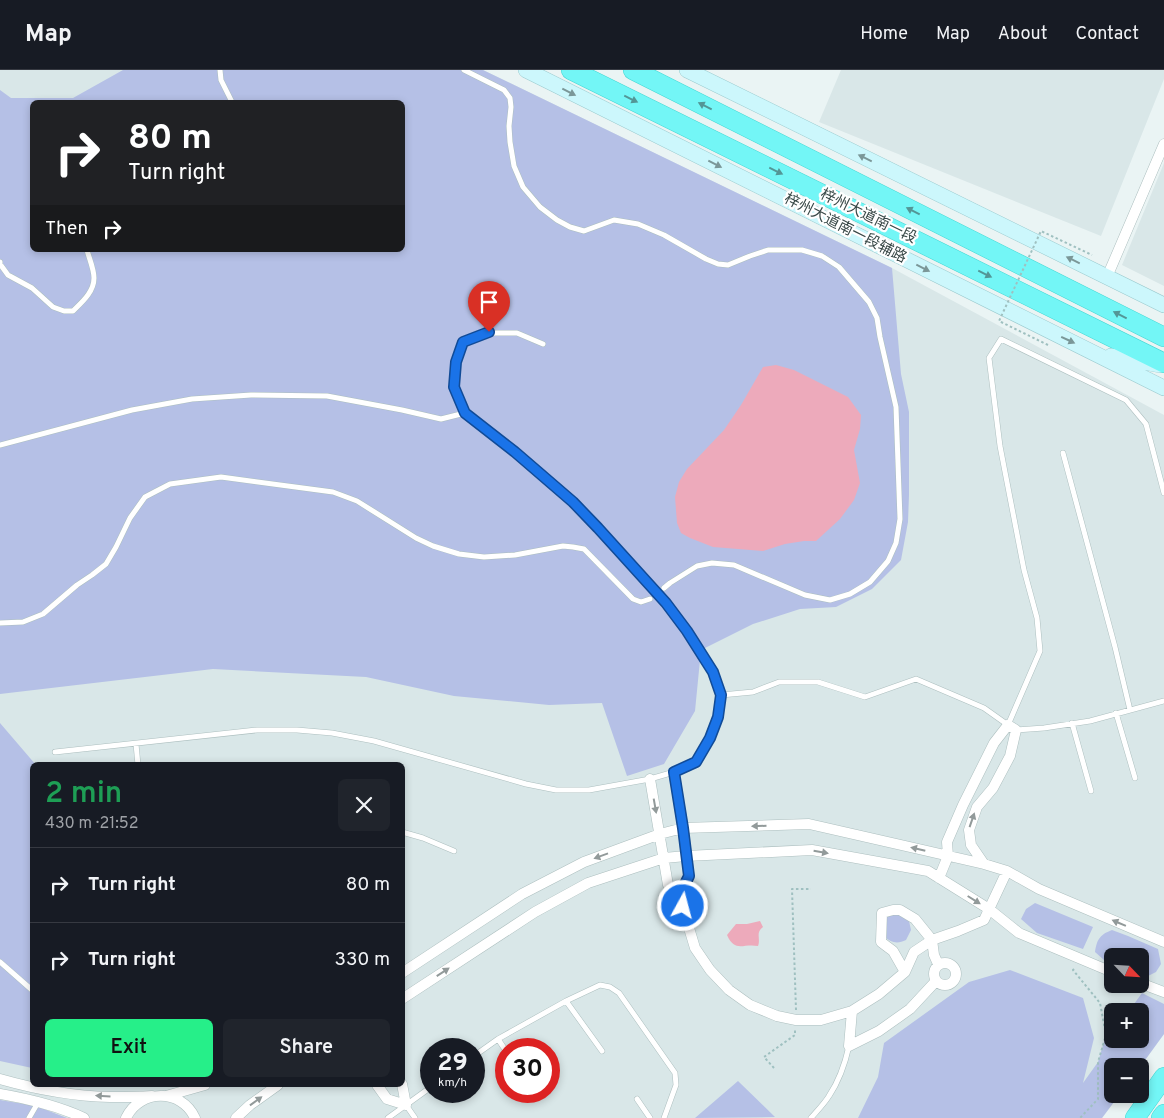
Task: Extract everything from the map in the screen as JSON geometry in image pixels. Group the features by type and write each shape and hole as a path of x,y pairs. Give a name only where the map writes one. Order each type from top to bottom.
{"highway":[{"name":"梓州大道南一段","path":"571,70 1164,364"},
{"name":"梓州大道南一段","path":"633,70 1164,337"},
{"path":"1135,1118 1164,1076"},
{"path":"1161,1118 1164,1114"}],"main road":[{"name":"梓州大道南一段辅路","path":"526,70 1164,388"},
{"path":"687,70 1164,305"},
{"path":"1097,354 1164,364"}],"street":[{"path":"1106,277 1164,144"},
{"path":"939,878 948,856 947,842 962,805 994,743 1012,727"},
{"path":"984,864 971,845 969,830 977,807 993,788 1010,756 1012,727"},
{"path":"982,768 991,769 998,779"},
{"path":"674,772 689,876 680,894"},
{"path":"650,779 668,885 680,894 695,948 710,970 729,990 750,1005 778,1016 796,1020 821,1020 852,1011 879,994 905,972 914,952 932,940 958,932 984,920 1007,871"},
{"path":"405,971 522,894 584,862 660,834 683,828 809,824 984,864 1007,871 1039,889 1164,942"},
{"path":"405,996 535,912 588,883 664,858 812,850 928,871 989,909 1019,933 1104,968"},
{"path":"905,972 893,951 881,942 882,913 900,910 915,919 932,940 934,955 938,964"},
{"path":"938,964 949,964 955,969 956,976 949,984 942,985 934,978 934,971 938,964"},
{"path":"849,1046 879,1031 910,1009 936,981"},
{"path":"1149,986 1164,992"},
{"path":"849,1046 852,1011"},
{"path":"0,1079 30,1087"},
{"path":"22,1097 25,1086"},
{"path":"31,1087 81,1095 110,1097 166,1096 198,1087"},
{"path":"236,1118 250,1105 275,1087"},
{"path":"378,1087 387,1099 406,1105 403,1087"},
{"path":"0,1094 22,1097 84,1118"},
{"path":"126,1118 139,1102 152,1096"},
{"path":"166,1096 180,1101 192,1111 195,1118"}],"lane":[{"path":"220,70 221,80 231,100"},
{"path":"464,70 504,90 510,98 509,126 514,166 523,187 540,207 557,220 570,227 584,231 614,220 638,224 664,235 718,264 728,265 768,250 802,250 822,256 839,266 870,302 878,318 880,337 896,407 900,519 896,543 888,561 870,582 850,594 830,600 805,595 734,565 712,563 697,566 664,588"},
{"path":"0,262 8,275 32,288 53,307 73,311 92,288 94,278 88,252"},
{"path":"55,752 257,730 297,730 332,733 374,741 526,784 556,790 589,790 650,779 674,772 696,762 710,738 718,717 721,695 713,672 687,631 666,603 573,502 515,452 465,413 454,387 456,362 463,342 489,332 517,333 543,344"},
{"path":"1012,727 1040,651 1037,618 1024,570 1000,446 989,358 1001,339 1126,400 1146,424 1164,493"},
{"path":"0,445 132,410 192,399 251,395 327,396 440,419 465,413"},
{"path":"1063,453 1113,638 1130,710"},
{"path":"0,623 23,622 43,614 106,564 130,518 145,497 170,484 221,477 333,492 357,501 416,538 433,546 459,554 484,558 515,555 563,546 584,549 633,599 641,602 650,599"},
{"path":"721,695 753,692 779,682 818,682 865,697 916,679 984,708 1012,727 1044,728 1090,720 1164,701"},
{"path":"1116,713 1135,778"},
{"path":"1072,723 1091,791"},
{"path":"136,744 138,762"},
{"path":"405,833 454,851"},
{"path":"0,962 30,988"},
{"path":"500,1038 566,1001 600,986 610,987 619,993 675,1074 676,1085 664,1118"},
{"path":"566,1001 602,1050"},
{"path":"811,1118 829,1096 838,1079 845,1063 849,1046"},
{"path":"388,1118 420,1095"},
{"path":"637,1099 650,1118"},
{"path":"406,1105 415,1118"},
{"path":"29,1118 36,1106"}],"path":[{"path":"1048,346 999,321 1041,230 1092,255"},
{"path":"774,1068 764,1057 795,1035 792,888 810,889"},
{"path":"1080,958 1073,970 1100,1003 1106,1035 1098,1062 1098,1100 1080,1118"}],"shaded area":[{"path":"0,70 483,70 892,268 1164,415 1164,1034 1147,1058 1104,1058 1104,1103 1113,1103 1102,1118 0,1118"},
{"path":"123,70 483,70 892,268 901,374 909,412 908,522 901,560 872,589 836,607 800,609 753,624 701,650 695,711 664,764 627,776 602,703 549,705 454,696 366,677 213,669 0,694 0,90 11,98 73,98"},
{"path":"841,70 1164,70 1164,79 1101,236 819,122"},
{"path":"1164,163 1164,286 1122,265"},
{"path":"776,365 794,370 848,397 861,415 860,429 854,450 860,483 854,500 840,519 816,541 785,544 763,551 713,547 690,538 681,533 677,523 675,497 679,482 687,469 724,430 763,367"},
{"path":"0,723 33,762 30,762 30,1068 0,1061"},
{"path":"1035,903 1093,927 1083,949 1037,933 1021,919 1026,909"},
{"path":"898,914 909,921 911,930 906,940 900,942 890,941 885,937 885,919 888,916"},
{"path":"760,921 763,927 759,934 758,946 736,946 730,941 727,935 736,924"},
{"path":"1112,930 1158,949 1161,964 1156,972 1149,976 1149,948 1104,948 1104,960 1095,952 1099,938"},
{"path":"1010,970 1083,998 1094,1038 1083,1083 1098,1062 1104,1042 1104,1048 1149,1048 1149,1003 1135,1003 1142,993 1164,1004 1164,1034 1147,1058 1104,1058 1104,1103 1113,1103 1102,1118 858,1118 878,1077 884,1043 969,982"},
{"path":"738,1081 775,1117 695,1118"},
{"path":"0,1100 36,1106 67,1118 0,1118"}],"route":[{"path":"489,332 463,342 456,362 454,387 465,413 515,452 573,502 598,528 666,603 687,631 713,672 721,695 718,717 710,738 696,762 674,772 689,876 680,894 683,906"}]}
